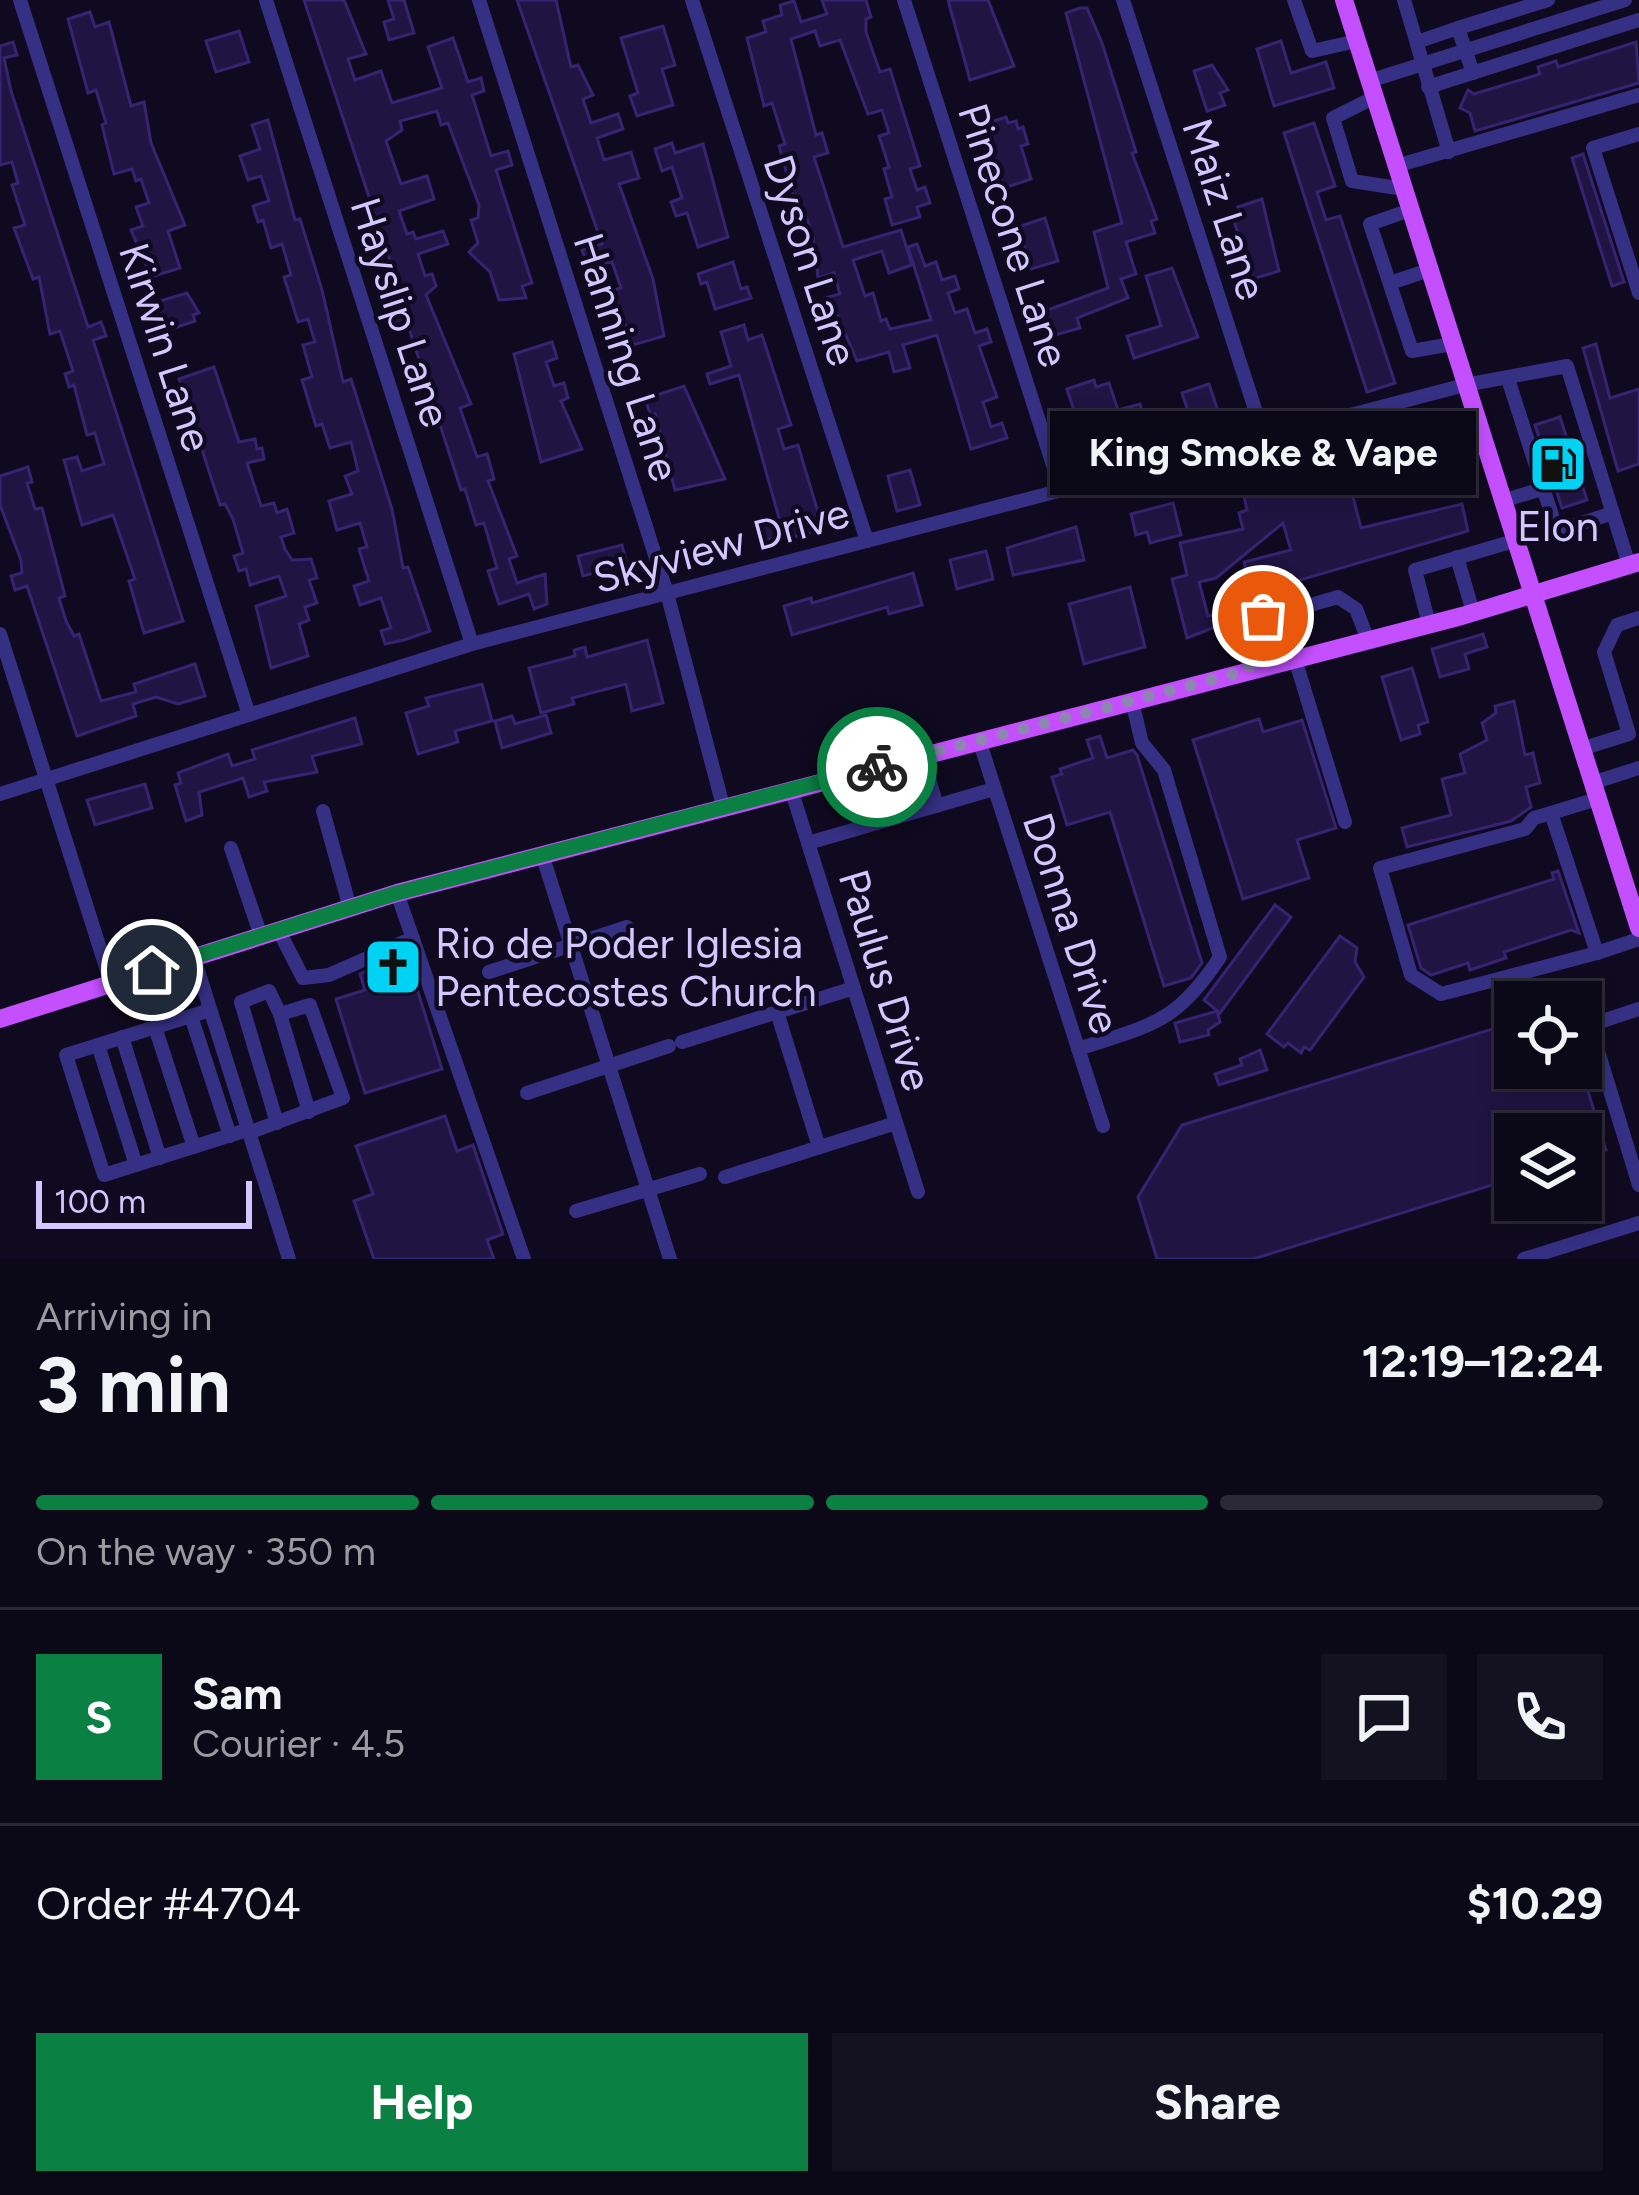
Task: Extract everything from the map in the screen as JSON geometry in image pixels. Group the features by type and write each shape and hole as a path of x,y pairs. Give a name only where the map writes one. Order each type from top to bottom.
{"main road":[{"path":"1344,0 1639,928"},
{"path":"0,1019 397,893 1474,613 1634,563"}],"street":[{"name":"Kirwin Lane","path":"20,0 249,715"},
{"name":"Hayslip Lane","path":"266,0 472,644"},
{"name":"Hanning Lane","path":"479,0 668,593 723,806"},
{"name":"Dyson Lane","path":"692,0 867,541"},
{"name":"Pinecone Lane","path":"904,0 1061,490"},
{"name":"Maiz Lane","path":"1123,0 1264,437"},
{"path":"1294,0 1312,51 1357,41"},
{"path":"1404,0 1449,152"},
{"path":"1417,41 1548,0"},
{"path":"1404,190 1352,181 1333,118 1372,89 1421,65 1625,0"},
{"path":"1428,87 1639,20"},
{"path":"1458,28 1472,73"},
{"path":"1396,166 1639,95"},
{"path":"1639,134 1594,148 1639,293"},
{"path":"1410,210 1370,224 1412,351 1452,344"},
{"path":"1390,283 1429,270"},
{"name":"Skyview Drive","path":"0,794 472,644 1264,437 1465,386 1567,366 1613,513"},
{"path":"1508,379 1557,531 1613,513 1634,563"},
{"path":"1502,501 1542,489"},
{"path":"1430,624 1415,570 1514,542"},
{"path":"1457,557 1474,613"},
{"path":"1250,670 1244,642 1252,622 1325,598 1347,601 1368,640"},
{"path":"1581,748 1629,734 1604,652 1617,625 1639,618"},
{"path":"0,634 111,983"},
{"path":"1295,659 1345,822"},
{"path":"1078,1049 1145,1027 1190,1002 1220,957 1164,770 1142,743 1132,701"},
{"name":"Donna Drive","path":"979,740 1103,1126"},
{"path":"922,755 937,806"},
{"path":"1639,767 1534,818 1525,829 1380,868 1411,975 1441,994 1639,939"},
{"name":"Paulus Drive","path":"791,789 918,1192"},
{"path":"808,843 994,789"},
{"path":"322,811 350,908"},
{"path":"1551,812 1597,953"},
{"path":"231,848 270,933 303,978 328,975 413,938"},
{"path":"542,854 670,1259"},
{"path":"397,893 524,1259"},
{"path":"489,972 627,926"},
{"path":"194,958 289,1259"},
{"path":"527,1094 854,988"},
{"path":"277,1123 241,1002 269,991 309,1112"},
{"path":"210,1010 66,1055 104,1175 341,1100 344,1093 313,1006 280,1014"},
{"path":"1639,1009 1590,1025 1639,1185"},
{"path":"777,1012 819,1147"},
{"path":"191,1016 230,1136"},
{"path":"155,1027 194,1147"},
{"path":"122,1037 160,1158"},
{"path":"98,1045 136,1165"},
{"path":"725,1177 896,1123"},
{"path":"576,1210 700,1174"},
{"path":"1524,1259 1639,1222"}],"building":[{"path":"304,0 344,0 366,54 348,59 355,80 381,71 392,103 442,88 428,47 453,38 468,82 481,78 484,91 472,95 491,156 508,151 512,165 496,170 532,283 522,286 526,298 499,300 490,272 469,252 478,243 471,220 478,218 479,205 448,123 441,125 437,111 400,121 402,130 386,141 401,184 427,176 434,199 399,211 407,234 413,232 416,239 443,231 448,244 418,254 425,276 432,274 436,286 426,295 471,404 460,408 477,457 487,454 494,479 488,481 517,556 509,559 517,583 545,574 547,604 534,609 529,594 499,604 488,571 497,568 484,523 476,525 465,489 461,490 407,322 393,327 388,311 405,306"},
{"path":"388,0 404,0 414,33 389,40 384,22 394,19"},
{"path":"517,0 556,0 571,67 578,65 593,95 583,99 591,123 618,114 623,129 597,138 604,160 631,152 639,178 619,184 653,279 664,336 633,345 611,291 621,288 612,262 588,266 582,250 602,244"},
{"path":"822,0 866,0 871,17 866,19 866,32 880,72 890,69 920,166 910,169 917,190 925,187 930,203 917,207 920,217 892,225 885,199 892,197 884,169 889,167 879,136 889,133 882,110 868,114 840,40 820,46 815,31 791,39 816,135 822,133 828,153 814,157 843,247 901,230 912,265 889,273 882,251 853,260 865,296 873,293 881,321 886,319 890,329 931,320 908,247 917,244 925,266 936,262 942,280 955,276 959,289 948,293 955,313 967,309 975,333 987,329 991,342 979,346 997,397 983,402 991,427 1002,423 1007,438 971,449 937,335 903,345 910,368 894,372 889,352 857,361 836,312 830,314 825,298 840,294 834,273 818,278 813,237 806,215 799,217 779,146 785,144 772,103 764,106 747,38 766,32 763,21 782,15 780,5 794,1 801,22 827,14"},
{"path":"948,0 988,0 1014,66 970,80"},
{"path":"1087,8 1102,43 1136,152 1132,153 1157,219 1151,221 1155,233 1126,242 1136,274 1121,279 1128,298 1077,318 1080,328 1052,336 1045,311 1108,288 1094,232 1122,223 1066,13"},
{"path":"90,12 95,27 109,22 131,106 144,102 151,143 185,225 168,231 180,268 151,277 131,230 143,226 136,207 149,203 132,169 114,174 102,125 106,123 96,90 88,93 68,19"},
{"path":"663,26 675,65 662,69 673,105 637,116 630,96 638,93 621,38"},
{"path":"239,31 249,62 216,72 206,41"},
{"path":"1281,41 1291,73 1326,62 1334,88 1274,106 1257,49"},
{"path":"13,42 17,55 4,58 11,91 88,327 101,322 106,336 93,340 183,621 144,633 129,581 135,579 113,515 82,525 64,460 77,457 82,471 104,464 95,433 87,435 74,385 69,387 65,374 73,371 60,331 50,334 39,277 33,279 14,228 25,225 12,185 18,183 12,162 0,165 0,46"},
{"path":"1636,42 1639,83 1475,131 1470,113 1460,108 1468,90 1474,94 1540,74 1538,67 1556,61 1558,67"},
{"path":"1212,65 1228,90 1220,93 1225,105 1207,111 1194,71"},
{"path":"1006,117 1008,123 1016,121 1018,129 1023,127 1028,144 1021,146 1031,179 1004,188 984,133 990,132 987,123"},
{"path":"268,120 295,220 300,219 322,290 343,382 351,379 392,509 403,568 408,567 430,631 404,640 385,644 381,631 391,628 381,598 360,605 354,586 369,581 359,549 367,547 360,523 337,530 329,501 352,494 345,476 358,471 351,442 330,448 322,424 316,426 302,380 312,377 303,345 315,342 308,319 298,322 284,277 291,275 282,244 271,248 263,220 258,222 253,206 269,201 261,176 248,180 240,156 260,149 252,125"},
{"path":"1314,123 1335,186 1317,192 1326,220 1340,216 1395,383 1367,392 1284,133"},
{"path":"672,143 675,153 703,144 728,237 698,247 687,213 676,216 671,202 682,198 672,167 662,171 655,149"},
{"path":"1583,154 1624,282 1612,286 1572,158"},
{"path":"1262,199 1279,271 1253,279 1234,221 1242,219 1238,207"},
{"path":"1045,218 1058,261 1031,269 1018,227"},
{"path":"733,262 741,289 747,287 751,298 715,309 707,282 701,284 698,274"},
{"path":"1172,268 1198,337 1134,358 1127,336 1161,326 1146,276"},
{"path":"187,293 199,313 193,315 195,321 162,332 153,303"},
{"path":"744,325 748,340 762,335 791,425 778,429 784,449 798,445 823,529 776,542 775,538 762,541 757,524 779,518 739,375 710,384 707,374 731,366 721,332"},
{"path":"552,342 557,358 546,362 554,386 564,383 568,398 561,401 582,449 541,462 514,354"},
{"path":"1596,344 1610,398 1639,389 1639,464 1618,471 1583,348"},
{"path":"214,367 239,442 255,439 257,449 262,448 264,459 247,463 261,506 274,503 277,513 287,509 294,533 281,537 285,549 292,560 311,559 317,578 309,580 317,603 305,607 309,620 299,624 308,656 271,668 256,606 286,596 279,576 250,585 246,569 239,571 234,556 243,553 233,519 225,504 220,505 179,379"},
{"path":"1094,380 1096,387 1109,383 1118,410 1140,404 1145,421 1118,429 1122,440 1087,451 1067,389"},
{"path":"1209,384 1220,417 1199,424 1196,415 1190,417 1182,393"},
{"path":"684,386 725,479 675,490 655,414 651,416 645,399"},
{"name":"Elon","path":"1560,417 1587,500 1562,508 1535,425"},
{"path":"1440,431 1451,467 1406,481 1400,463 1429,455 1423,436"},
{"path":"28,467 32,482 27,483 35,509 42,508 65,596 59,598 66,621 74,636 79,634 101,701 136,692 134,684 195,664 205,696 178,704 156,697 133,704 136,716 77,736 27,586 15,590 11,576 22,573 21,560 0,505 0,476"},
{"path":"1324,468 1330,494 1351,489 1361,528 1462,504 1468,531 1252,594 1244,562 1291,550 1283,523 1216,578 1199,582 1208,616 1233,608 1236,619 1187,638 1172,579 1187,575 1180,543 1243,529 1239,513 1247,510 1243,491"},
{"path":"910,470 920,505 897,511 888,476"},
{"path":"1173,503 1181,535 1150,543 1147,532 1136,535 1131,514"},
{"path":"1076,527 1084,560 1013,575 1007,548"},
{"path":"622,545 627,564 583,576 578,556"},
{"path":"986,551 993,579 957,589 950,560"},
{"path":"913,573 922,605 889,614 887,607 792,635 784,606 811,598 812,603"},
{"path":"1130,587 1145,647 1084,664 1069,604"},
{"path":"1483,634 1487,647 1465,654 1469,669 1440,677 1432,649"},
{"path":"647,640 663,703 632,711 626,684 572,698 574,704 541,713 529,668 575,656 574,650 585,647 587,657"},
{"path":"1412,668 1428,722 1418,725 1420,734 1401,740 1382,677"},
{"path":"482,684 492,721 455,731 458,742 418,754 406,713 429,706 426,698"},
{"path":"1514,701 1525,755 1533,753 1540,783 1526,787 1531,807 1511,821 1407,847 1402,828 1451,815 1442,779 1465,773 1460,754 1487,740 1482,723 1496,713 1495,706"},
{"path":"546,715 551,733 502,748 495,721 512,716 515,724"},
{"path":"355,718 362,744 312,756 317,772 264,782 267,791 249,797 243,778 199,792 202,815 186,821 175,785 181,783 178,773 228,754 232,766 255,759 252,750"},
{"path":"1259,719 1263,732 1302,720 1336,828 1297,840 1309,878 1243,899 1193,740"},
{"path":"1100,736 1107,758 1133,750 1137,755 1202,963 1191,978 1164,986 1110,812 1067,825 1052,777 1062,774 1060,769 1093,758 1087,740"},
{"path":"145,784 152,808 95,825 87,800"},
{"path":"1558,871 1579,933 1571,930 1504,952 1506,958 1470,970 1468,963 1431,975 1421,968 1408,925 1554,879 1552,873"},
{"path":"1275,905 1291,917 1220,1013 1204,1000"},
{"path":"1340,936 1357,948 1355,962 1364,977 1310,1050 1304,1047 1301,1053 1288,1043 1284,1047 1267,1034"},
{"path":"373,968 379,986 413,976 442,1069 365,1093 336,999 365,990 360,974"},
{"path":"1217,1011 1220,1022 1208,1030 1209,1035 1180,1042 1175,1023"},
{"path":"1494,1028 1494,1089 1587,1089 1595,1113 1494,1113 1494,1184 1253,1259 1157,1259 1138,1197 1182,1125"},
{"path":"1260,1050 1267,1070 1219,1085 1215,1074 1242,1065 1240,1059"},
{"path":"445,1116 457,1151 473,1145 503,1234 487,1240 494,1259 374,1259 354,1201 373,1194 356,1146"}],"way so far":[{"path":"877,767 1250,670 1246,631 1263,616"}],"place":[{"name":"Elon","path":"1558,464"},
{"name":"King Smoke & Vape","path":"1263,616"},
{"name":"Rio de Poder Iglesia Pentecostes Church","path":"393,967"}],"route":[{"path":"152,970 397,893 877,767"}]}
